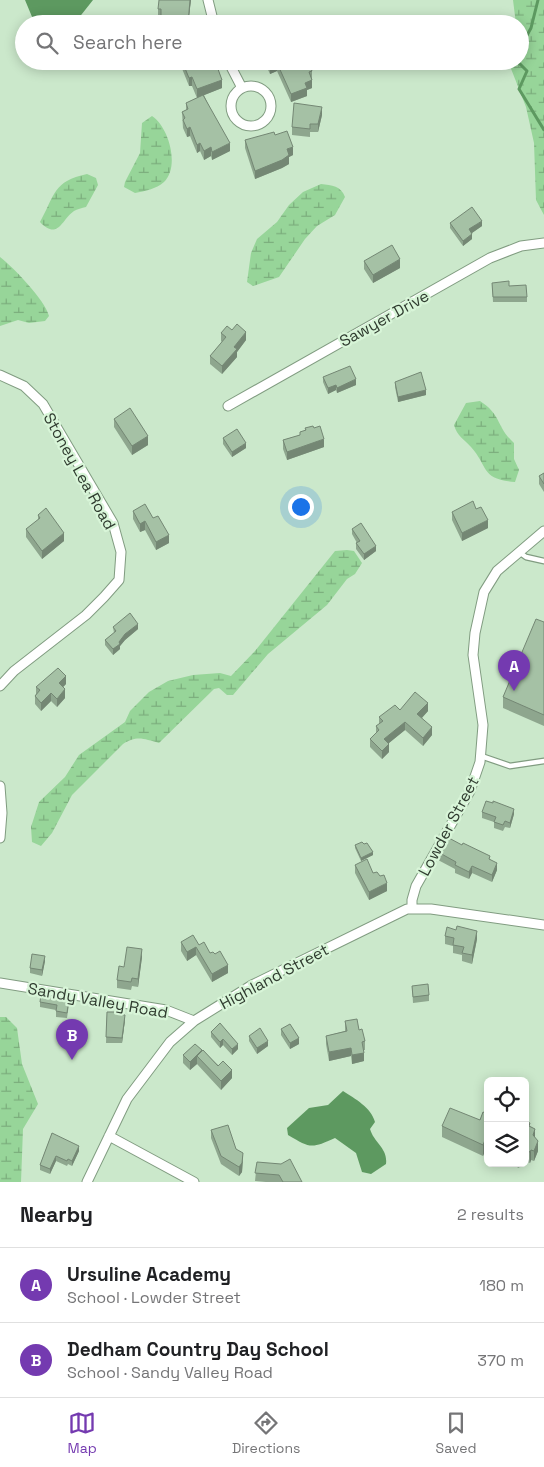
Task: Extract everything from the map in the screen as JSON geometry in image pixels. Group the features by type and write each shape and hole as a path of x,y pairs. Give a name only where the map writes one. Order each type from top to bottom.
{"street":[{"path":"208,0 212,15"},
{"path":"233,70 242,88"},
{"path":"248,86 261,88 270,98 270,112 262,122 249,125 243,123 234,115 232,103 237,92 242,88 248,86"},
{"name":"Sawyer Drive","path":"228,406 497,254 521,246 544,243"},
{"name":"Stoney Lea Road","path":"0,375 24,386 43,404 113,523 121,552 119,580 104,597 86,615 14,671 0,686"},
{"name":"Lowder Street","path":"412,908 416,886 470,791 481,756 483,725 473,662 475,633 486,587 497,571 544,531"},
{"path":"0,786 2,813 0,838"},
{"name":"Highland Street","path":"87,1182 127,1099 145,1072 170,1042 194,1021 252,985 390,916 412,908 544,925"},
{"name":"Sandy Valley Road","path":"0,983 166,1010 194,1021"},
{"path":"109,1136 194,1182"}],"lane":[{"path":"519,552 526,557 544,561"},
{"path":"481,756 510,766 544,761"}],"green space":[{"path":"513,0 544,0 544,215 536,200 534,143 526,107 512,70 529,70 529,15 515,15"},
{"path":"152,116 158,121 167,138 172,157 171,167 169,175 164,182 150,189 135,193 124,187 125,182 140,153 142,123"},
{"path":"87,174 96,178 98,185 86,207 74,211 56,229 46,227 40,222 56,190 67,181"},
{"path":"321,184 339,188 345,197 335,215 317,226 305,239 279,277 253,286 247,282 251,253 257,239 277,222 289,205 303,192"},
{"path":"0,257 21,276 42,302 49,316 45,321 29,323 18,320 0,326"},
{"path":"480,401 492,411 504,432 514,443 514,459 519,470 515,482 490,475 477,454 455,429 454,425 466,403"},
{"path":"335,551 354,551 362,563 355,574 347,579 327,605 268,654 233,695 227,695 219,688 214,689 159,743 145,739 132,739 123,744 72,795 52,833 41,846 32,842 31,827 39,802 65,777 79,755 125,722 130,711 149,692 168,681 193,675 220,673 231,676 255,651"},
{"path":"0,1017 6,1017 17,1028 22,1064 38,1104 23,1129 21,1182 0,1182"}],"shaded area":[{"path":"25,0 93,0 81,15 31,15"},
{"path":"343,1091 366,1108 375,1122 370,1129 385,1154 386,1164 371,1174 362,1172 356,1153 335,1138 311,1146 288,1135 287,1128 309,1108 328,1105"}],"building":[{"path":"159,0 190,0 189,15 161,15 161,9 158,9"},
{"path":"186,70 218,70 222,80 197,89 192,77 189,78"},
{"path":"280,70 312,70 309,72 312,80 305,83 307,88 291,94"},
{"path":"203,95 230,143 212,152 211,147 204,151 200,143 197,145 190,127 187,129 183,120 185,118 182,112 188,109 186,103"},
{"path":"294,103 322,107 318,124 310,124 310,129 292,127"},
{"path":"287,131 293,147 287,149 289,155 282,160 255,171 245,140 274,132 275,135"},
{"path":"472,207 482,221 469,229 472,234 463,241 450,223"},
{"path":"392,245 400,259 373,275 364,261"},
{"path":"509,281 509,286 526,285 527,297 493,297 492,283"},
{"path":"237,324 246,332 234,347 237,349 222,366 210,356 226,337 221,333 227,326 232,330"},
{"path":"350,366 356,379 337,388 336,385 328,388 323,377"},
{"path":"421,372 426,390 398,397 395,382"},
{"path":"130,408 148,436 132,446 114,419"},
{"path":"313,426 314,428 320,426 324,439 287,452 283,440 300,435 300,432 306,430 305,428"},
{"path":"237,429 246,443 232,452 223,438"},
{"path":"544,473 544,484 539,476"},
{"path":"473,501 476,509 481,507 488,520 462,533 452,512"},
{"path":"145,504 153,518 158,516 169,535 156,542 145,521 140,524 133,511"},
{"path":"46,508 64,533 42,551 26,529 40,518 38,515"},
{"path":"361,523 376,546 364,554 356,543 360,541 352,529"},
{"path":"130,613 138,624 125,634 119,642 120,644 113,649 105,640 116,631 113,627"},
{"path":"536,619 544,622 544,715 503,697"},
{"path":"58,668 66,676 59,683 65,689 57,699 51,693 41,703 35,696 40,690 36,687"},
{"path":"415,692 428,703 417,714 432,727 423,738 405,722 384,739 389,744 382,751 370,739 379,730 376,726 383,721 379,717 395,705 400,710"},
{"path":"486,801 493,803 493,801 514,809 510,823 505,821 503,825 494,822 496,817 482,812"},
{"path":"447,837 490,856 489,859 497,863 492,875 472,866 469,872 455,865 456,862 438,852"},
{"path":"362,842 364,844 367,843 373,852 361,858 355,845"},
{"path":"367,859 373,873 377,872 380,876 384,875 387,883 369,892 355,865"},
{"path":"457,926 477,931 472,955 462,953 464,947 453,945 454,938 445,936 447,927 456,930"},
{"path":"193,935 199,945 204,942 210,953 213,952 215,954 220,951 228,965 212,974 196,947 187,952 181,942"},
{"path":"127,947 142,949 138,979 132,978 131,982 117,980 119,966 124,967"},
{"path":"32,954 45,956 42,970 30,968"},
{"path":"428,984 429,995 413,997 412,986"},
{"path":"41,994 69,998 67,1013 56,1011 57,1005 40,1002"},
{"path":"107,1012 125,1015 122,1038 106,1037"},
{"path":"357,1019 359,1030 362,1029 365,1041 362,1042 364,1053 352,1055 351,1048 329,1052 326,1036 347,1031 345,1021"},
{"path":"220,1023 238,1044 232,1049 223,1039 220,1042 211,1032"},
{"path":"290,1024 299,1038 290,1043 281,1029"},
{"path":"260,1028 268,1041 257,1048 249,1036"},
{"path":"195,1044 202,1050 190,1062 183,1055"},
{"path":"203,1050 218,1066 223,1061 232,1070 221,1081 197,1056"},
{"path":"450,1108 480,1120 484,1112 483,1145 442,1126"},
{"path":"228,1125 236,1149 243,1153 242,1163 239,1167 221,1156 211,1130"},
{"path":"529,1126 535,1129 533,1135 538,1141 534,1151 531,1150 530,1152"},
{"path":"52,1133 79,1146 72,1161 56,1156 50,1169 40,1165"},
{"path":"290,1159 302,1182 283,1182 279,1175 255,1173 257,1162 281,1164"}],"waterway":[{"path":"529,32 538,0"},
{"path":"526,70 519,89 544,130"}],"place":[{"name":"Ursuline Academy","path":"514,691"},
{"name":"Dedham Country Day School","path":"72,1060"}]}
